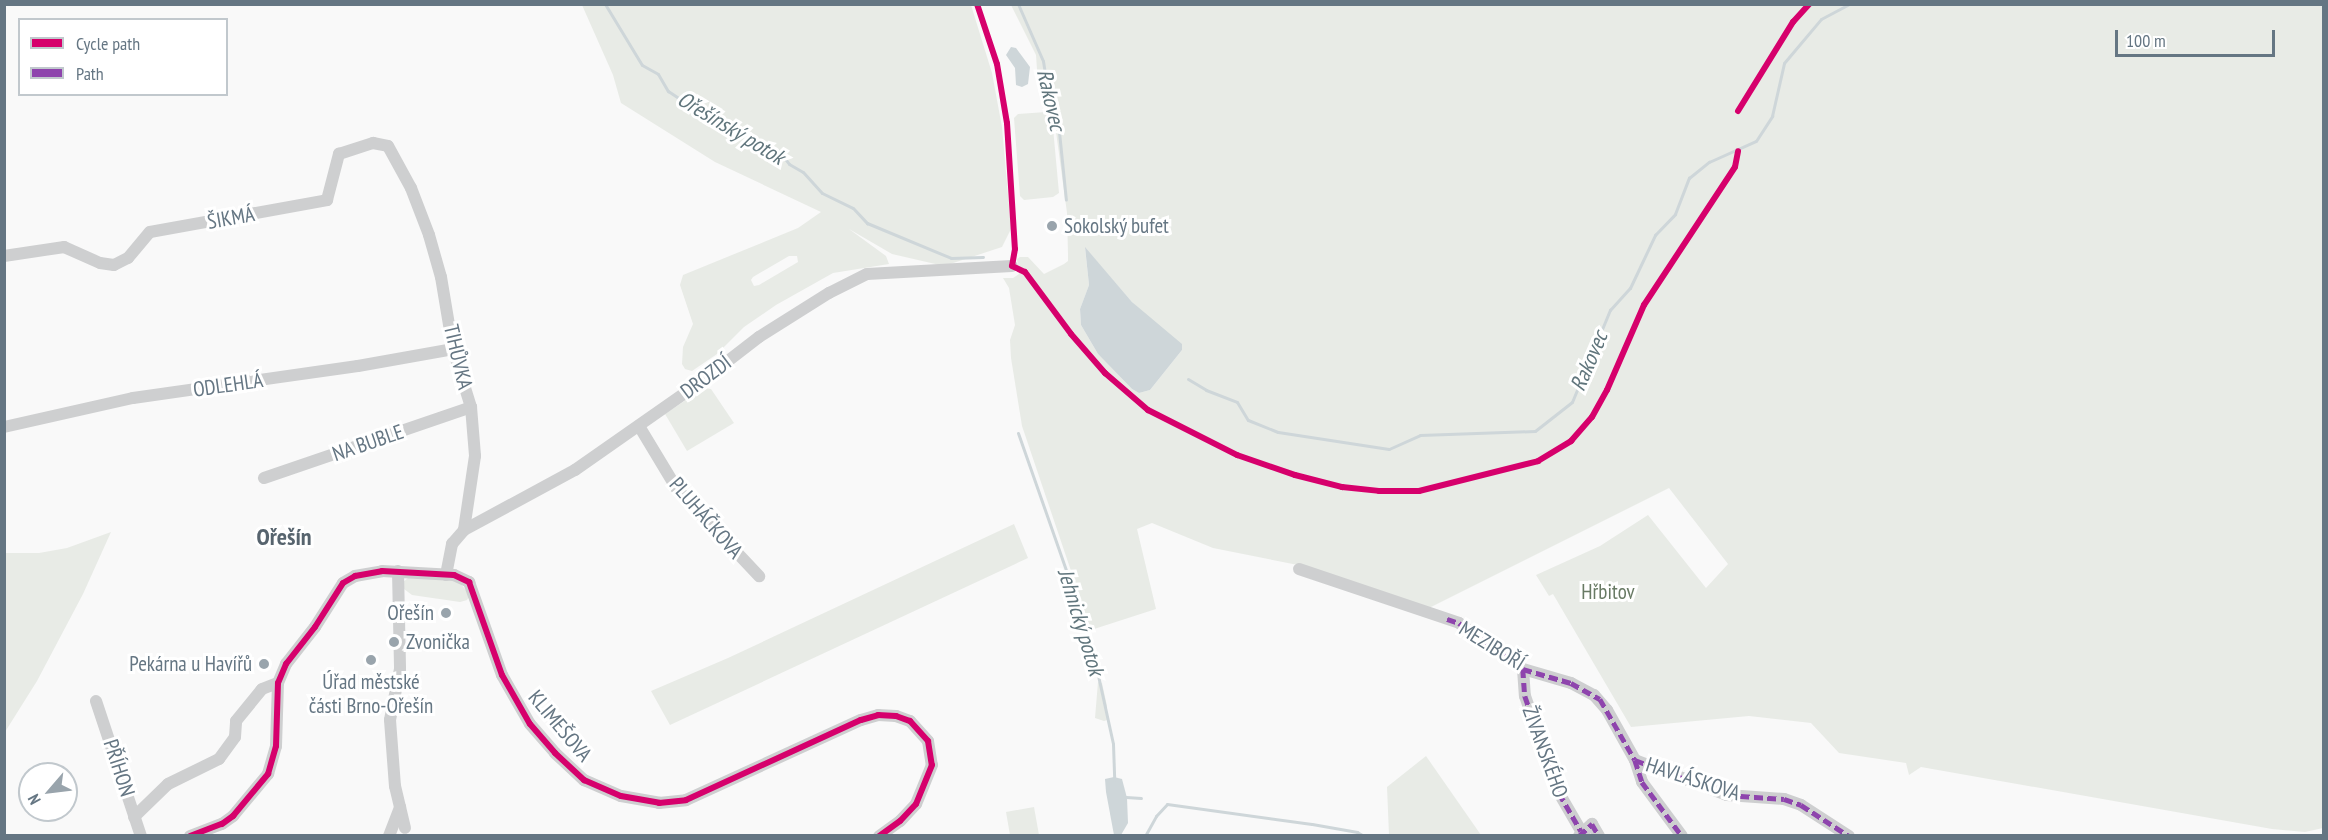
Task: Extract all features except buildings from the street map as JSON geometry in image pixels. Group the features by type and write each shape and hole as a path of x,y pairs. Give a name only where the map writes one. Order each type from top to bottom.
{"street":[{"name":"ŠIKMÁ","path":"4,256 64,247 100,264 114,265 128,258 150,232 327,200 339,154 373,143 388,146 411,188"},
{"name":"TIHŮVKA","path":"411,188 441,276 453,349 471,407 475,456 464,530"},
{"name":"DROZDÍ","path":"464,530 575,470 639,426 759,337 829,293 867,274 1012,266"},
{"name":"ODLEHLÁ","path":"4,427 133,398 358,366 453,349"},
{"name":"NA BUBLE","path":"264,478 471,407"},
{"name":"PLUHÁČKOVA","path":"639,426 678,489 759,576"},
{"path":"446,575 452,544 464,530"},
{"name":"MEZIBOŘÍ","path":"1299,569 1459,623 1523,669 1570,682 1600,699 1635,760 1642,782 1682,836"},
{"path":"398,571 400,669 390,720 395,786 405,828"},
{"name":"KLIMEŠOVA","path":"198,834 233,816 268,774 276,746 278,683 286,664 315,627 343,583 355,576 398,571 462,577 472,586 502,675 530,724 555,753 584,780 611,792 659,803 686,800 861,720 878,716 896,716 910,721 928,741 932,765 916,804 900,821 879,836"},
{"name":"ŽIVANSKÉHO","path":"1523,669 1525,696 1558,793 1580,833 1592,824 1599,836"},
{"path":"134,817 168,784 219,759 235,737 236,721 262,689 278,683"},
{"name":"PŘÍHON","path":"96,701 141,836"},
{"name":"HAVLÁSKOVA","path":"1635,760 1727,795 1784,800 1801,805 1849,836"},
{"path":"389,836 400,807"}],"green space":[{"path":"582,5 971,5 992,73 1002,127 1011,229 1002,247 944,266 892,254 849,229 886,256 889,264 833,273 776,305 744,327 717,354 692,371 685,369 682,364 683,347 693,324 680,285 683,275 798,228 821,212 715,162 621,103 613,75","holes":["789,256 797,256 798,262 754,286 751,280 753,277"]},
{"name":"Hřbitov","path":"1011,5 2323,5 2323,828 2305,832 2272,829 1921,767 1909,775 1906,763 1839,753 1811,723 1749,716 1631,727 1553,594 1549,596 1536,575 1600,546 1648,515 1706,588 1728,564 1669,488 1429,608 1303,566 1213,548 1152,523 1137,529 1156,609 1091,630 1022,426 1011,358 1010,340 1015,325 1009,288 1003,278 1013,278 1019,274 1017,259 1020,257 1028,257 1044,274 1068,261 1067,213 1054,117 1051,105 1038,84 1036,55","holes":["1085,248 1132,302 1182,350 1150,390 1139,393 1132,389 1098,354 1081,325 1080,309 1089,285"]},
{"path":"1046,112 1052,117 1059,193 1053,197 1024,200 1020,196 1014,118 1018,114"},
{"path":"704,388 711,389 734,423 687,451 665,414"},
{"path":"1014,524 1028,558 670,725 651,691 728,658"},
{"path":"111,532 83,594 37,681 5,732 5,553 39,553 67,548"},
{"path":"408,578 450,580 460,583 470,595 467,600 460,602 412,595 404,589 403,582"},
{"path":"1098,682 1102,683 1107,706 1107,720 1104,721 1095,718"},
{"path":"1426,756 1481,835 1389,835 1387,787"},
{"path":"1034,807 1039,835 1010,835 1006,812"}],"shaded area":[{"path":"1011,47 1016,48 1030,67 1028,84 1022,87 1016,85 1015,68 1006,55"},
{"path":"1085,247 1132,302 1182,344 1182,350 1150,390 1139,393 1132,389 1098,354 1081,325 1080,309 1089,285"},
{"path":"1114,777 1122,779 1127,798 1128,823 1121,835 1114,835 1106,792 1105,779"}],"waterway":[{"name":"Ořešínský potok","path":"605,4 642,65 658,74 668,91 704,115 779,151 789,164 803,172 822,193 853,208 867,223 951,258 983,257"},
{"name":"Rakovec","path":"1018,4 1043,61 1048,92 1057,112 1066,200"},
{"name":"Rakovec","path":"1188,379 1206,390 1237,402 1248,420 1278,432 1389,449 1420,435 1535,431 1572,402 1610,310 1630,288 1655,235 1675,214 1689,178 1709,162 1756,141 1772,116 1784,63 1821,19 1849,4"},
{"name":"Jehnický potok","path":"1018,433 1090,639 1113,744 1114,780"},
{"name":"Jehnický potok","path":"1126,797 1141,798"},
{"name":"Jehnický potok","path":"1145,836 1156,816 1167,804 1312,824 1357,832 1364,836"}],"marked path":[{"path":"1447,619 1459,623 1523,669 1571,683 1600,699 1635,760 1642,782 1682,836"},
{"path":"1523,669 1525,696 1559,793 1581,831"},
{"path":"1635,760 1727,795 1784,799 1801,805 1849,836"},
{"path":"1579,836 1592,824 1599,836"}],"cycle path":[{"path":"977,4 997,64 1007,123 1015,249 1012,266 1025,272 1071,334 1105,373 1148,410 1237,455 1295,475 1342,487 1379,491 1419,491 1538,461 1571,441 1592,417 1607,390 1644,305 1735,167 1738,151"},
{"path":"1738,111 1793,22 1809,4"},
{"path":"190,836 222,824 233,816 268,774 276,746 278,683 286,664 315,627 343,583 355,576 382,571 454,575 469,582 502,675 530,724 555,753 584,780 621,796 659,803 686,800 861,720 878,715 896,716 910,721 928,741 932,765 916,804 900,821 879,836"}],"place":[{"name":"Sokolský bufet","path":"1052,226"},
{"name":"Ořešín","path":"446,613"},
{"name":"Zvonička","path":"394,642"},
{"name":"Úřad městské části Brno-Ořešín","path":"371,660"},
{"name":"Pekárna u Havířů","path":"264,664"}],"district":[{"name":"Ořešín","path":"284,537"}]}
